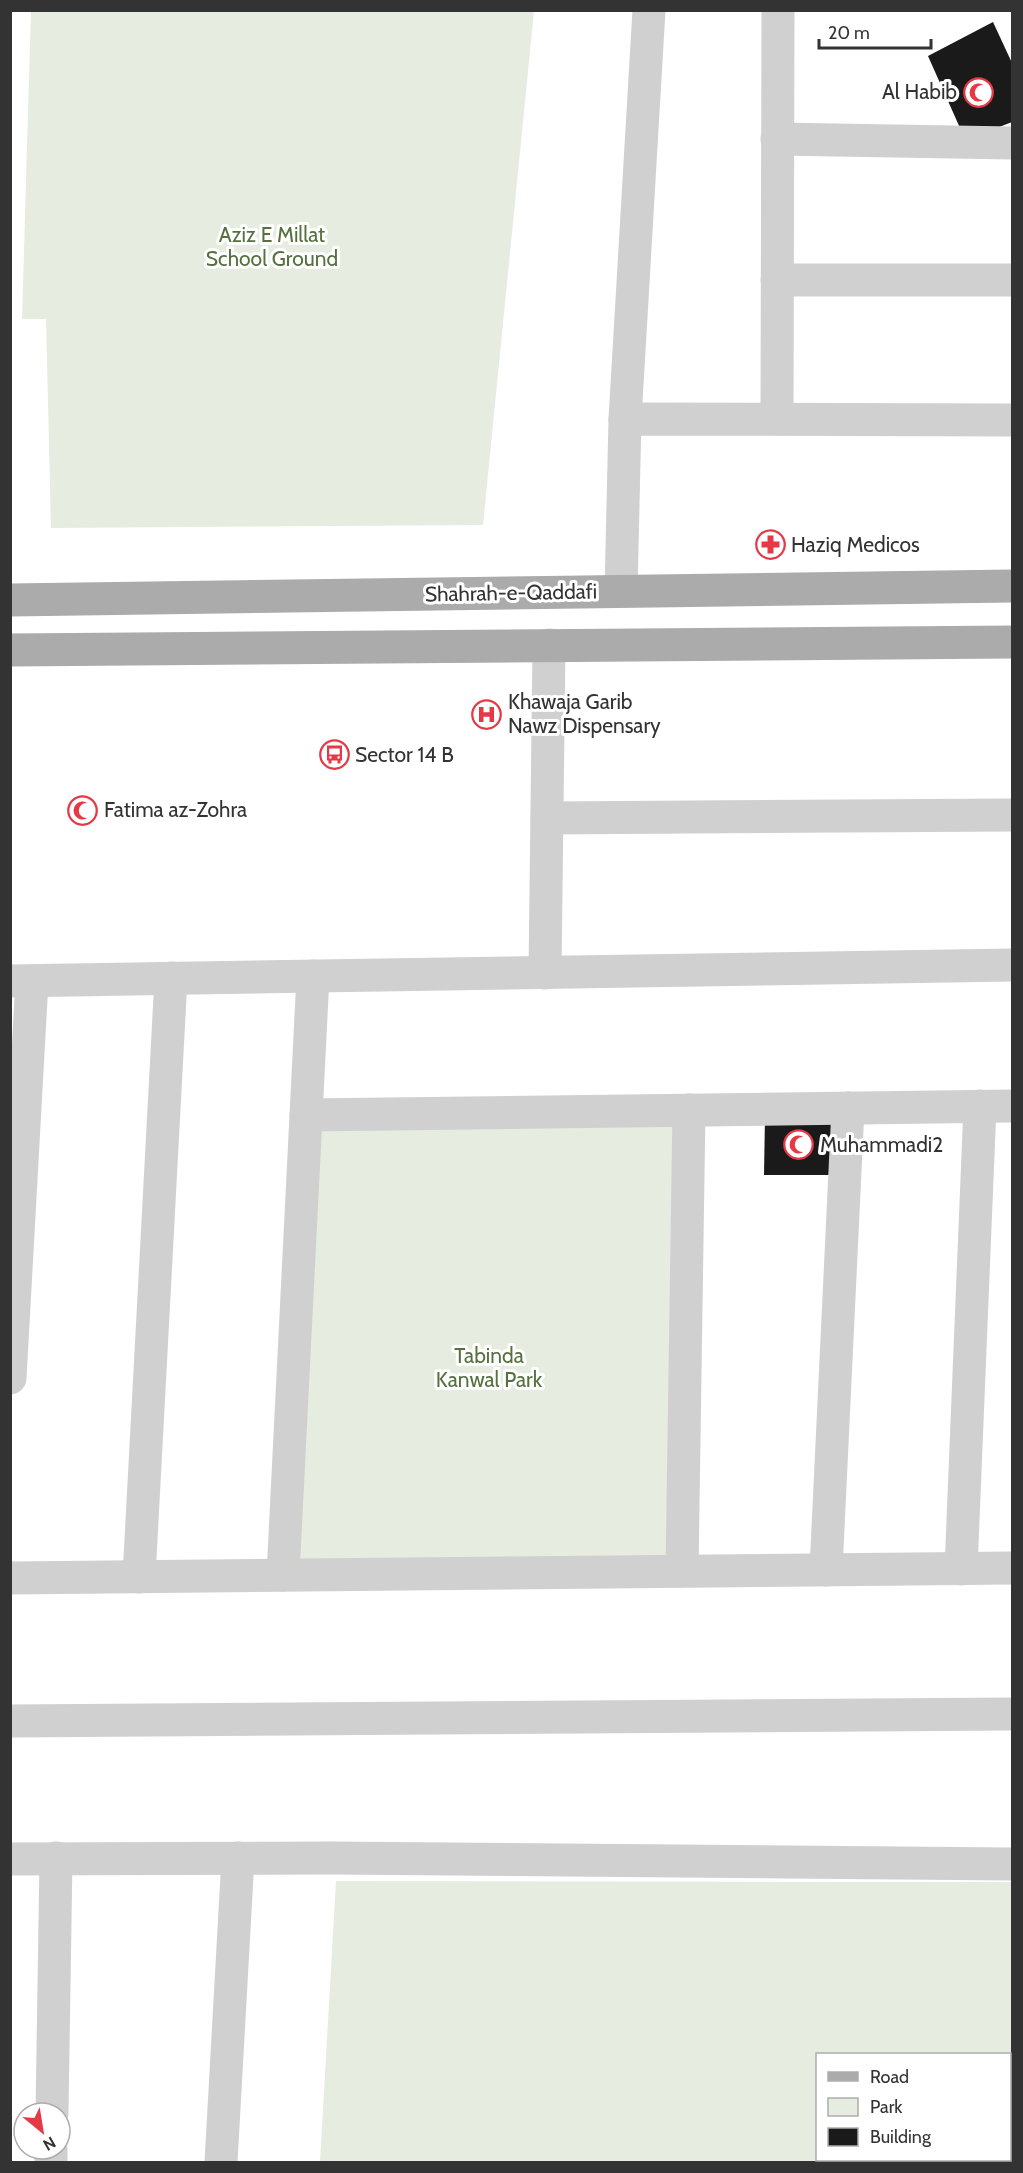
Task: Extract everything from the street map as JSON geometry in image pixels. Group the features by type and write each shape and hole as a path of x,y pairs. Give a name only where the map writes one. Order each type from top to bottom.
{"main road":[{"name":"Shahrah-e-Qaddafi","path":"10,600 1012,586"},
{"path":"10,650 1012,642"}],"street":[{"path":"621,591 625,419 649,10"},
{"path":"777,419 778,10"},
{"path":"777,139 1012,143"},
{"path":"777,280 1012,280"},
{"path":"625,419 1012,420"},
{"path":"545,973 549,645"},
{"path":"547,818 1012,815"},
{"path":"10,1378 21,981 1012,965"},
{"path":"283,1575 313,976"},
{"path":"138,1577 171,978"},
{"path":"961,1569 980,1106"},
{"path":"306,1115 1012,1106"},
{"path":"826,1570 848,1108"},
{"path":"682,1571 689,1110"},
{"path":"10,1578 1012,1568"},
{"path":"10,1721 1012,1714"},
{"path":"10,1858 1012,1864"},
{"path":"52,2101 56,1858"},
{"path":"221,2163 238,1858"}],"green space":[{"name":"Aziz E Millat School Ground","path":"31,11 534,11 483,525 51,528 46,319 22,319"},
{"name":"Tabinda Kanwal Park","path":"689,1110 682,1571 283,1575 306,1115"},
{"path":"336,1881 1012,1882 1012,2162 320,2162"}],"building":[{"name":"Al Habib","path":"993,22 1012,63 1012,122 989,131 960,128 928,56"},
{"name":"Muhammadi2","path":"765,1116 833,1116 833,1175 764,1175"}],"place":[{"name":"Al Habib","path":"978,92"},
{"name":"Haziq Medicos","path":"770,545"},
{"name":"Khawaja Garib Nawz Dispensary","path":"487,714"},
{"name":"Sector 14 B","path":"334,755"},
{"name":"Fatima az-Zohra","path":"83,810"},
{"name":"Muhammadi2","path":"799,1145"}]}
